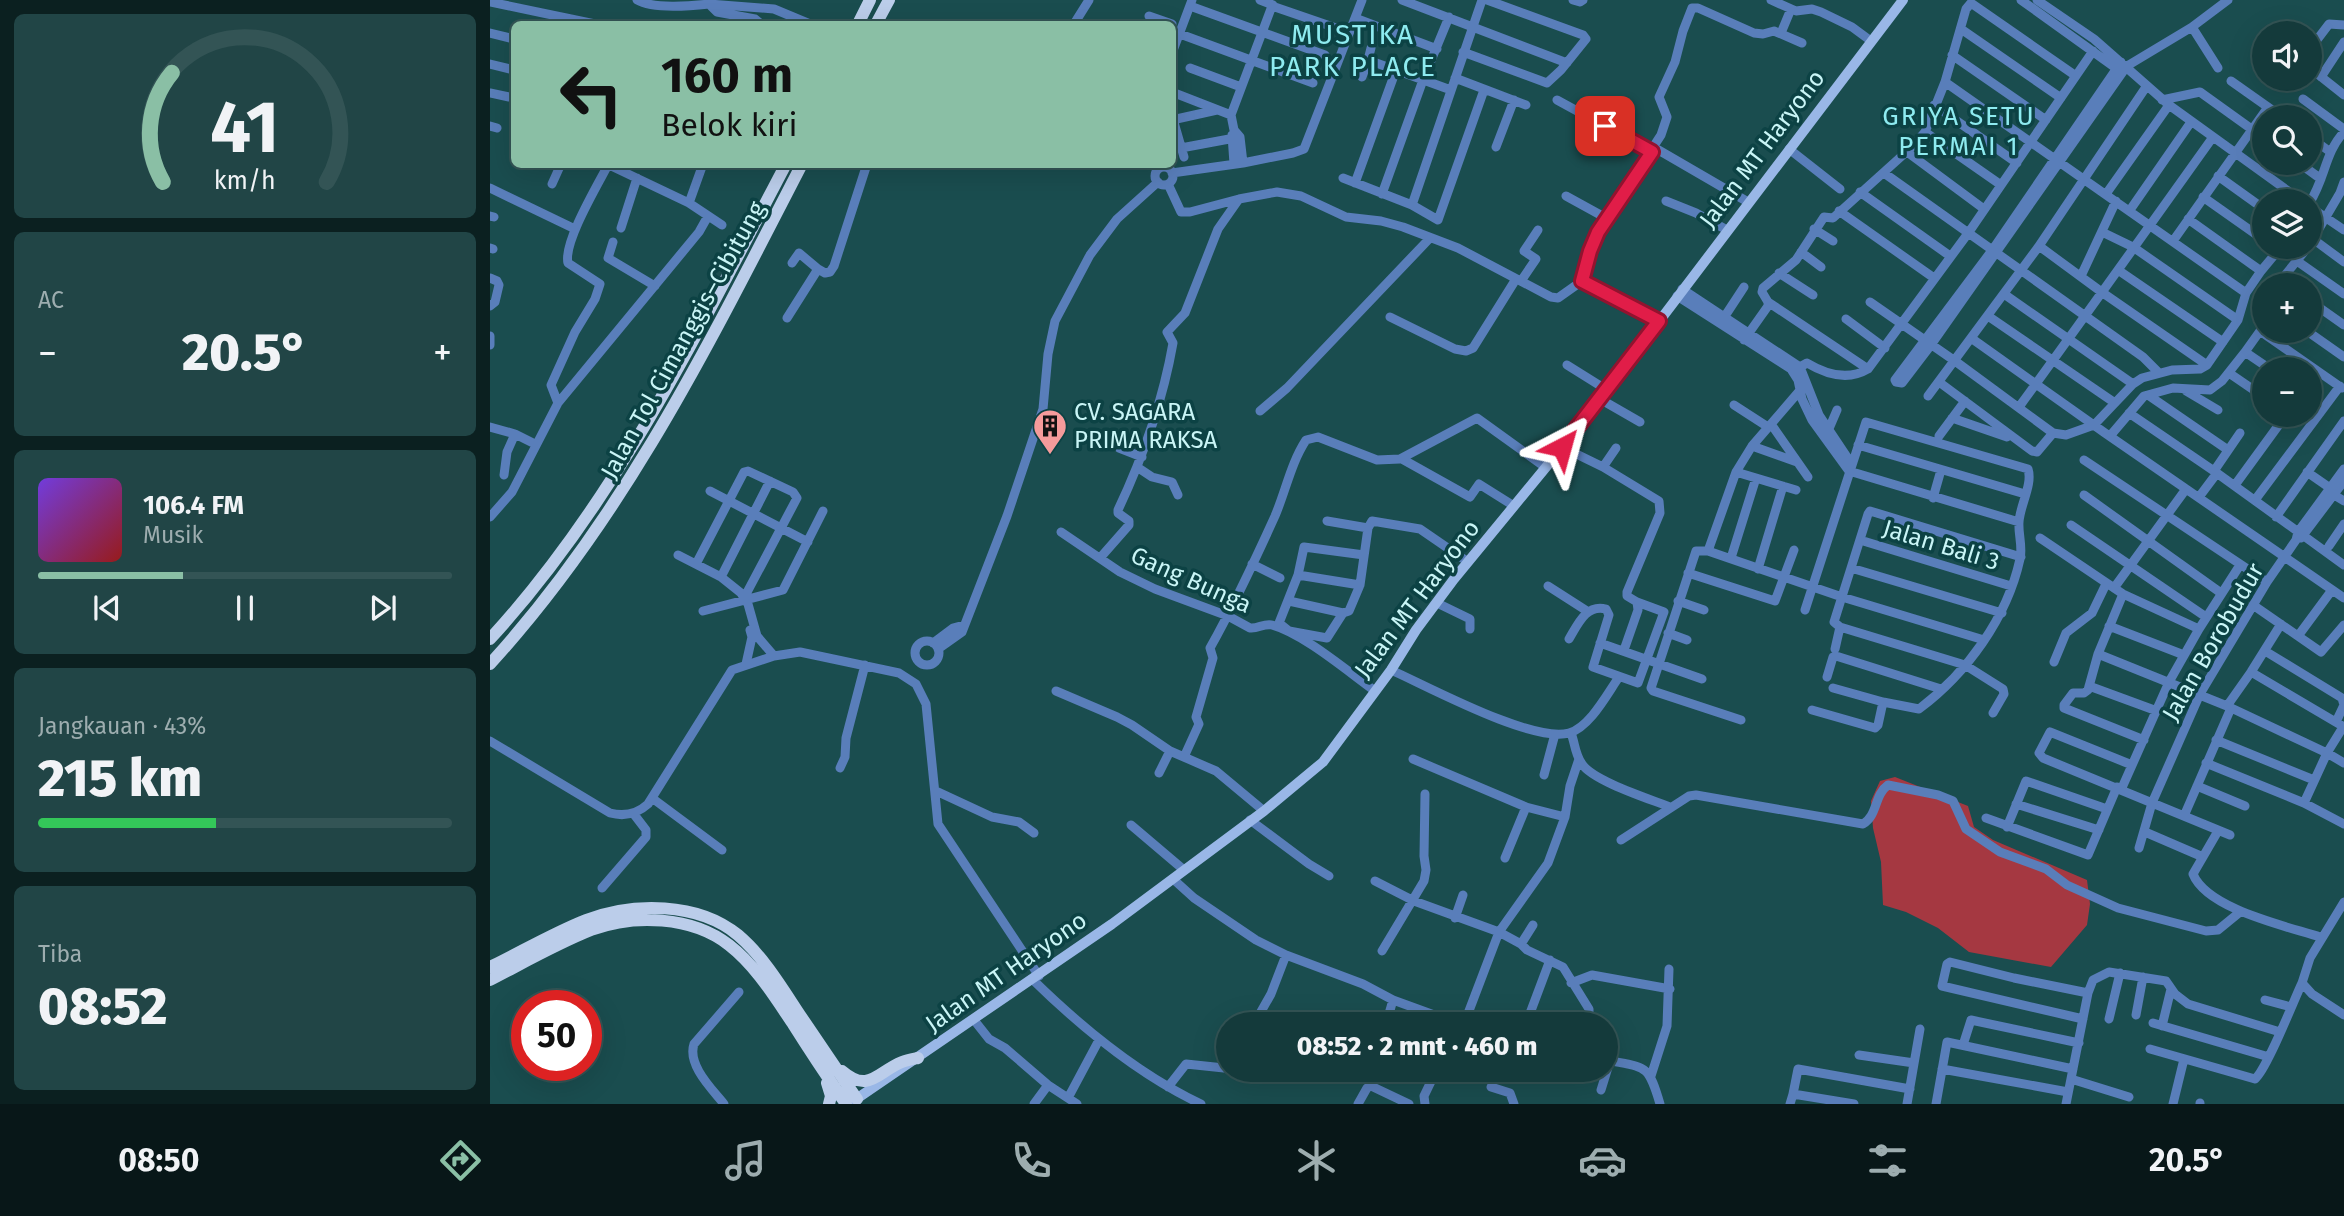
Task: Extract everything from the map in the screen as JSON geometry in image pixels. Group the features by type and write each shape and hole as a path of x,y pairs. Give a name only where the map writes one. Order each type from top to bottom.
{"highway":[{"path":"860,21 870,0"},
{"path":"878,21 889,0"},
{"name":"Jalan Tol Cimanggis–Cibitung","path":"490,639 599,500 675,376 784,168"},
{"name":"Jalan Tol Cimanggis–Cibitung","path":"490,664 557,583 611,510 688,383 800,168"},
{"path":"490,967 586,920 612,912 644,908 702,915 723,925 753,959 767,985 851,1102"},
{"path":"490,980 591,930 625,922 676,922 735,941"},
{"path":"827,1065 850,1079 868,1082 901,1062 918,1058"},
{"path":"827,1065 831,1096 829,1104"}],"main road":[{"name":"Jalan MT Haryono","path":"851,1102 974,1020 1173,879 1264,811 1323,762 1391,670 1416,630 1603,394 1903,0"}],"street":[{"path":"637,0 647,5 653,2 692,6 711,2 774,9 803,21"},
{"path":"1076,21 1089,0"},
{"path":"1260,0 1335,28"},
{"path":"1166,168 1172,173 1293,153 1306,147 1362,0"},
{"path":"1402,0 1567,63"},
{"path":"1412,205 1463,52 1484,0 1585,37 1567,63 1547,83 1463,52"},
{"path":"1573,0 1583,0"},
{"path":"1771,0 1796,12 1812,9 1821,12 1852,27 1871,41"},
{"path":"2021,0 2093,51 2123,68"},
{"path":"2037,0 2094,39 2123,68 2191,122 2285,189"},
{"path":"1929,343 2123,68 2192,27 2228,0"},
{"path":"490,2 580,21"},
{"path":"711,2 717,12 749,21"},
{"path":"1313,83 1177,28 1191,3 1325,55"},
{"path":"1868,369 1768,302 1762,292 1763,288 1796,260 1824,217 1832,218 1907,152 1925,132 1945,82 1966,9 1972,3 2076,76"},
{"path":"1238,163 1231,115 1273,4"},
{"path":"1161,168 1156,178 1163,183 1181,212 1277,192 1301,196 1346,217 1381,221 1458,248 1556,298 1582,281 1593,244 1606,218 1628,190 1653,150 1667,117 1659,97 1675,62 1692,8 1698,8 1754,33 1774,31 1802,43"},
{"path":"1781,33 1791,9"},
{"path":"1149,16 1161,21"},
{"path":"1382,194 1449,17"},
{"path":"1355,18 1437,49"},
{"path":"2322,33 2329,24 2344,25"},
{"path":"2192,27 2218,68"},
{"path":"1961,29 2062,98"},
{"path":"490,33 511,38"},
{"path":"2322,75 2344,42"},
{"path":"1362,77 1371,48"},
{"path":"1800,367 1807,363 1829,374 1856,376 1868,369 1969,232 2093,51"},
{"path":"1952,55 2046,120"},
{"path":"1368,60 1451,90"},
{"path":"490,64 511,69"},
{"path":"1190,68 1241,87"},
{"path":"1355,183 1396,70"},
{"path":"1455,78 1526,105"},
{"path":"2322,78 2343,93"},
{"path":"2231,81 2265,105"},
{"path":"1945,82 2246,293"},
{"path":"1928,396 2039,246 2146,87"},
{"path":"1343,178 1412,205 1437,221 1484,90"},
{"path":"2106,194 2165,102 2200,92 2252,130 2173,241"},
{"path":"490,93 509,97"},
{"path":"1177,94 1231,115"},
{"path":"2302,99 2344,130 2329,151 2317,189"},
{"path":"1496,147 1514,100"},
{"path":"1557,100 1748,202"},
{"path":"1934,105 2017,163"},
{"path":"1176,118 1217,110"},
{"path":"2130,210 2191,122"},
{"path":"1176,130 1182,152 1235,135"},
{"path":"1925,132 2001,185"},
{"path":"2018,407 2103,293 2213,137"},
{"path":"2322,146 2329,151"},
{"path":"1788,149 1840,189"},
{"path":"1907,152 1984,209"},
{"path":"552,184 559,168"},
{"path":"558,403 551,385 600,284 568,263 567,255 576,229 606,168"},
{"path":"614,168 689,203 722,225"},
{"path":"689,203 702,168"},
{"path":"792,263 799,253 818,269 825,273 830,272 866,168"},
{"path":"935,646 953,628 964,625 1007,516 1038,426 1055,321 1090,255 1117,219 1172,177 1172,173"},
{"path":"1884,173 2143,357 2159,373"},
{"path":"2316,175 2321,179"},
{"path":"2218,176 2252,200"},
{"path":"621,228 637,178"},
{"path":"2322,220 2342,195 2344,182"},
{"path":"490,188 576,229"},
{"path":"1860,192 1951,256"},
{"path":"1566,195 1606,218"},
{"path":"2203,197 2252,232"},
{"path":"1100,558 1129,525 1129,521 1118,513 1118,510 1142,457 1173,343 1167,332 1185,313 1215,236 1239,198"},
{"path":"1666,201 1727,230"},
{"path":"2081,276 2116,201"},
{"path":"1839,211 1934,278"},
{"path":"490,517 512,492 558,403 699,232 708,216"},
{"path":"2324,216 2344,230"},
{"path":"2188,219 2261,271"},
{"path":"1814,229 1833,241"},
{"path":"1390,317 1455,349 1466,351 1473,348 1536,259 1524,251 1538,230"},
{"path":"2102,232 2133,247 2238,320"},
{"path":"1259,411 1287,388 1430,238"},
{"path":"613,242 608,258 655,286"},
{"path":"2039,246 2207,365"},
{"path":"2322,250 2344,262"},
{"path":"1801,253 1821,267"},
{"path":"2101,430 2115,403 2133,384 2159,373 2200,369 2207,365 2238,320 2246,293 2270,259"},
{"path":"2289,273 2297,261 2344,294"},
{"path":"787,317 818,269"},
{"path":"2118,270 2223,342"},
{"path":"1779,273 1813,295"},
{"path":"490,278 499,285 495,302 490,306"},
{"path":"1582,281 1659,321"},
{"path":"1725,316 1744,287"},
{"path":"1680,292 1725,316 1791,369 1850,467"},
{"path":"1680,292 1800,367"},
{"path":"2004,294 2133,384"},
{"path":"1747,336 1768,306 1768,302"},
{"path":"1870,302 1955,360 2053,433 2066,435 2101,430 2129,413 2148,395 2182,388 2210,390 2229,373 2252,342"},
{"path":"2322,309 2344,325"},
{"path":"1988,316 2115,403"},
{"path":"1846,319 1885,348"},
{"path":"490,337 490,345"},
{"path":"1971,338 2344,598"},
{"path":"2322,342 2344,357"},
{"path":"2277,343 2297,357"},
{"path":"2245,352 2252,357"},
{"path":"1567,365 1640,422"},
{"path":"1800,367 1811,420 1850,467 1933,498 2019,522"},
{"path":"2229,373 2252,393"},
{"path":"2255,500 2342,388 2322,375"},
{"path":"1939,382 2037,452 2053,433"},
{"path":"1708,551 1736,472 1752,446 1803,388"},
{"path":"2182,388 2218,410"},
{"path":"2148,395 2228,450"},
{"path":"1939,436 1965,401"},
{"path":"1734,405 1769,426 1808,477"},
{"path":"1828,431 1837,410"},
{"path":"2129,413 2235,485 2299,536 2344,565"},
{"path":"1184,757 1199,724 1196,717 1213,658 1210,648 1276,514 1298,452 1306,440 1318,437 1377,460 1402,458 1477,418 1545,467"},
{"path":"1952,418 2016,439"},
{"path":"1805,610 1864,425 1869,421 2025,467 2030,472 2019,522 2021,558 2002,613 1965,665 1919,709 1833,688"},
{"path":"2276,517 2344,421"},
{"path":"490,427 515,434 535,444"},
{"path":"2235,485 2277,427"},
{"path":"2199,498 2240,433"},
{"path":"504,475 507,452 515,434"},
{"path":"1858,445 2025,494"},
{"path":"1752,446 1797,462"},
{"path":"1562,447 1603,467 1659,501 1660,513 1627,593 1637,602 1664,612 1638,683 1593,667 1608,611 1598,607 1587,611 1569,639"},
{"path":"1603,467 1616,447"},
{"path":"1119,448 1142,457"},
{"path":"1402,458 1469,497 1479,484 1514,506"},
{"path":"2084,460 2267,582"},
{"path":"1137,467 1152,477 1172,482 1178,495"},
{"path":"2332,491 2344,469"},
{"path":"1933,498 1941,470"},
{"path":"696,564 727,500 744,472 771,481 796,494 797,498 745,600 752,637 746,664"},
{"path":"1736,472 1796,490"},
{"path":"2307,472 2344,502"},
{"path":"1731,558 1756,478"},
{"path":"721,578 771,481"},
{"path":"2332,491 2344,481"},
{"path":"1758,569 1783,486"},
{"path":"2054,663 2066,632 2090,615 2115,589 2186,489"},
{"path":"710,491 808,542"},
{"name":"Jalan Borobudur","path":"2139,848 2152,803 2200,694 2267,582 2332,491"},
{"path":"2084,495 2221,593"},
{"path":"703,611 783,590 823,511"},
{"path":"1993,713 2004,694 2003,689 1965,665 1840,627 1834,622 1868,514 1873,511 2021,558"},
{"path":"1289,600 1343,613 1349,611 1360,585 1369,523 1376,521 1420,529 1468,562"},
{"path":"1326,522 1368,528"},
{"path":"2071,525 2206,617"},
{"path":"2329,547 2342,530"},
{"name":"Gang Bunga","path":"1061,533 1120,572 1154,589 1228,616 1250,628 1268,624 1284,630 1318,649 1375,691"},
{"path":"2040,538 2115,589 2199,629"},
{"name":"Jalan Bali 3","path":"1860,540 2011,586"},
{"path":"1343,613 1327,638 1289,631 1279,623 1298,575 1304,547 1364,555"},
{"path":"1688,573 1773,601 1777,599 1794,550"},
{"path":"1741,720 1653,691 1651,684 1695,552 1708,551 1731,558 1842,597 1984,640"},
{"path":"678,555 737,589 748,604 757,636 774,656"},
{"path":"1252,564 1280,578"},
{"path":"1986,818 2088,855 2107,809 2132,765 2169,682 2240,565"},
{"path":"1851,568 2002,613"},
{"path":"1298,575 1360,585"},
{"path":"1548,586 1587,611"},
{"path":"2115,589 2109,626 2089,686 2084,693 2073,693 2064,705 2066,710 2144,740"},
{"path":"2298,636 2332,590"},
{"path":"1678,601 1704,610"},
{"path":"1624,650 1638,610 1637,602"},
{"path":"1437,603 1470,618 1470,629"},
{"path":"2253,606 2323,652 2344,625"},
{"path":"2184,816 2229,707 2281,624"},
{"path":"2109,626 2184,654"},
{"path":"1835,649 1840,627"},
{"path":"1668,633 1687,640"},
{"path":"924,641 935,646 938,656 934,663 919,663 915,655 917,646 924,641"},
{"path":"1600,643 1702,679"},
{"path":"2265,650 2342,698 2344,705 2341,726 2304,803"},
{"path":"490,741 610,813 626,815 642,809 652,798 729,673 746,664 800,652 899,673 909,678 916,684 926,704 938,824 1035,977 1099,1040 1168,1087 1201,1104"},
{"path":"2098,654 2200,694 2327,752 2344,763"},
{"path":"1827,677 1833,657 1836,656 1941,690"},
{"path":"909,678 919,663"},
{"path":"840,768 845,757 846,737 865,665"},
{"path":"1391,670 1522,729 1555,734 1571,733 1600,708 1619,677"},
{"path":"2251,672 2341,726"},
{"path":"2089,686 2157,711"},
{"path":"1056,691 1132,724 1170,751 1226,777 1264,811"},
{"path":"1812,710 1875,728 1883,702"},
{"path":"1571,733 1579,759 1587,770 1602,779 1670,807"},
{"path":"2132,765 2053,733 2047,733 2040,756 2230,835"},
{"path":"1545,775 1555,734"},
{"path":"2216,740 2314,780"},
{"path":"1159,773 1170,751"},
{"path":"1413,759 1527,807 1565,817"},
{"path":"1465,1012 1499,932 1548,863 1565,817 1570,786 1579,759"},
{"path":"2206,763 2304,803 2344,824"},
{"path":"2007,827 2026,781 2107,809"},
{"path":"1621,840 1670,807 1696,795 1863,824 1872,817 1882,789 1888,785 1938,795 1953,801 1966,828 1975,836 2000,852 2046,869 2067,885 2118,908 2206,931 2218,930 2240,912"},
{"path":"2197,786 2245,806"},
{"path":"936,791 992,817 1019,822 1034,833"},
{"path":"1382,951 1421,889 1426,870 1425,794"},
{"path":"652,798 722,850"},
{"path":"2016,804 2099,830"},
{"path":"1504,858 1527,807"},
{"path":"602,888 646,836 646,830 634,813"},
{"path":"1250,820 1329,876"},
{"path":"1131,825 1184,870"},
{"path":"2218,831 2193,874 2205,893 2240,912 2320,937"},
{"path":"2145,832 2203,857"},
{"path":"1173,879 1228,923 1286,956 1363,984 1394,1000 1427,1012"},
{"path":"1375,881 1455,918 1499,932 1527,950 1563,967 1589,1012"},
{"path":"1455,918 1463,895"},
{"path":"2150,1049 2251,1079 2259,1077 2320,937 2344,902"},
{"path":"1521,944 1533,925"},
{"path":"1260,1012 1286,956"},
{"path":"1530,1012 1550,960"},
{"path":"2083,1019 1942,986 1947,964 1950,962 2088,993"},
{"path":"1651,1076 1667,1026 1669,970"},
{"path":"2066,1104 2088,993 2093,981 2109,972 2166,981 2183,1001 2195,1007 2280,1032"},
{"path":"2109,1019 2120,973"},
{"path":"1571,983 1592,975 1670,989"},
{"path":"2136,1015 2143,977"},
{"path":"2302,983 2312,994 2344,1015"},
{"path":"2171,989 2157,1024 2269,1058"},
{"path":"724,1104 697,1069 692,1049 739,992"},
{"path":"1390,1012 1394,1000"},
{"path":"2265,1000 2291,1007"},
{"path":"974,1020 989,1039 1005,1048 1048,1085 1072,1101 1099,1040"},
{"path":"1963,1045 1971,1020 2079,1043"},
{"path":"1905,1104 1908,1088 1906,1079 1912,1078 1920,1029"},
{"path":"1936,1104 1947,1042 2072,1074 2129,1097"},
{"path":"1859,1055 1914,1063"},
{"path":"2173,1104 2184,1059"},
{"path":"1618,1062 1640,1066 1651,1076 1660,1104"},
{"path":"1168,1087 1186,1064 1216,1067"},
{"path":"1790,1104 1798,1069 1908,1088"},
{"path":"1942,1069 2068,1092"},
{"path":"1425,1104 1424,1096 1431,1082"},
{"path":"1601,1090 1603,1082"},
{"path":"1034,1104 1048,1085"},
{"path":"1358,1104 1371,1086 1405,1103"},
{"path":"1491,1087 1510,1093 1514,1104"},
{"path":"1793,1094 1854,1104"}],"shaded area":[{"path":"1895,777 1968,806 1974,827 1993,840 2087,880 2090,904 2087,925 2051,967 1969,952 1938,928 1906,912 1883,905 1881,862 1873,828 1871,801 1880,781"}],"place":[{"name":"CV. SAGARA PRIMA RAKSA","path":"1050,456"}],"district":[{"name":"MUSTIKA PARK PLACE","path":"1353,50"},
{"name":"GRIYA SETU PERMAI 1","path":"1959,131"}],"route":[{"path":"1562,447 1659,321 1582,281 1598,232 1652,152 1605,126"}]}
